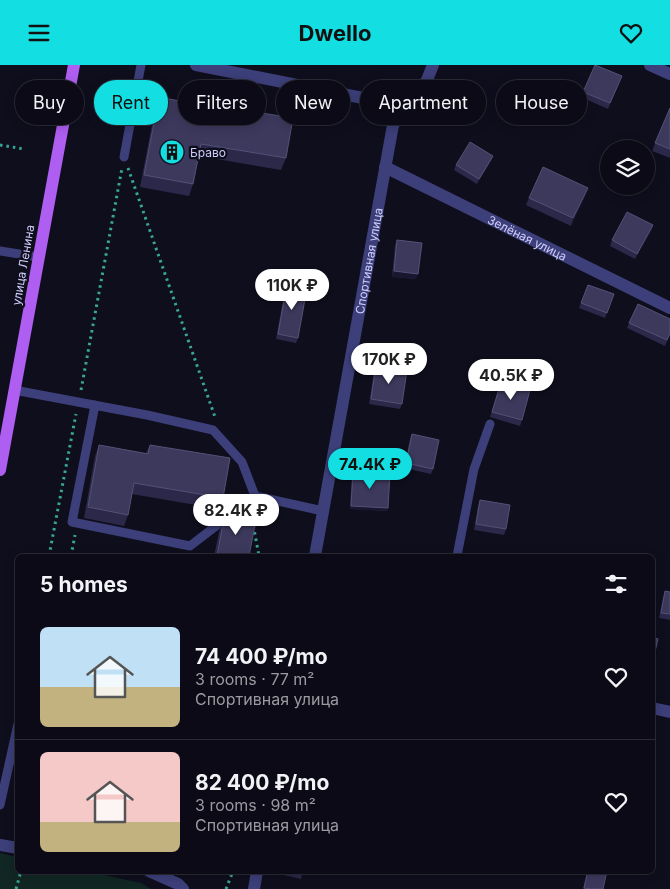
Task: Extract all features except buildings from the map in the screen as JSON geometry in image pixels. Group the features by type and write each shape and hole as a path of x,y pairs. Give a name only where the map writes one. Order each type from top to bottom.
{"main road":[{"name":"улица Ленина","path":"0,469 74,65"}],"street":[{"path":"196,65 360,97"},
{"name":"Спортивная улица","path":"427,80 433,65"},
{"path":"650,65 670,74"},
{"name":"Спортивная улица","path":"315,554 393,125"},
{"name":"Зелёная улица","path":"385,167 670,308"},
{"path":"655,709 670,712"},
{"path":"0,845 15,848"},
{"path":"254,889 256,874"},
{"path":"166,875 183,889"}],"lane":[{"path":"124,157 141,65"},
{"path":"0,251 38,257"},
{"path":"14,390 213,430 242,462 252,499"},
{"path":"95,405 72,522 190,546 252,499 323,511"},
{"path":"457,554 474,469 490,424"},
{"path":"0,805 15,738"}],"path":[{"path":"0,145 24,149"},
{"path":"49,554 124,157"},
{"path":"124,157 213,413 218,421"},
{"path":"252,499 259,554"},
{"path":"71,554 77,523"},
{"path":"16,889 20,874"},
{"path":"226,889 232,874"}],"green space":[{"path":"0,853 15,857 15,874 100,874 141,883 151,889 0,889"}],"place":[{"name":"Браво","path":"172,152"}]}
